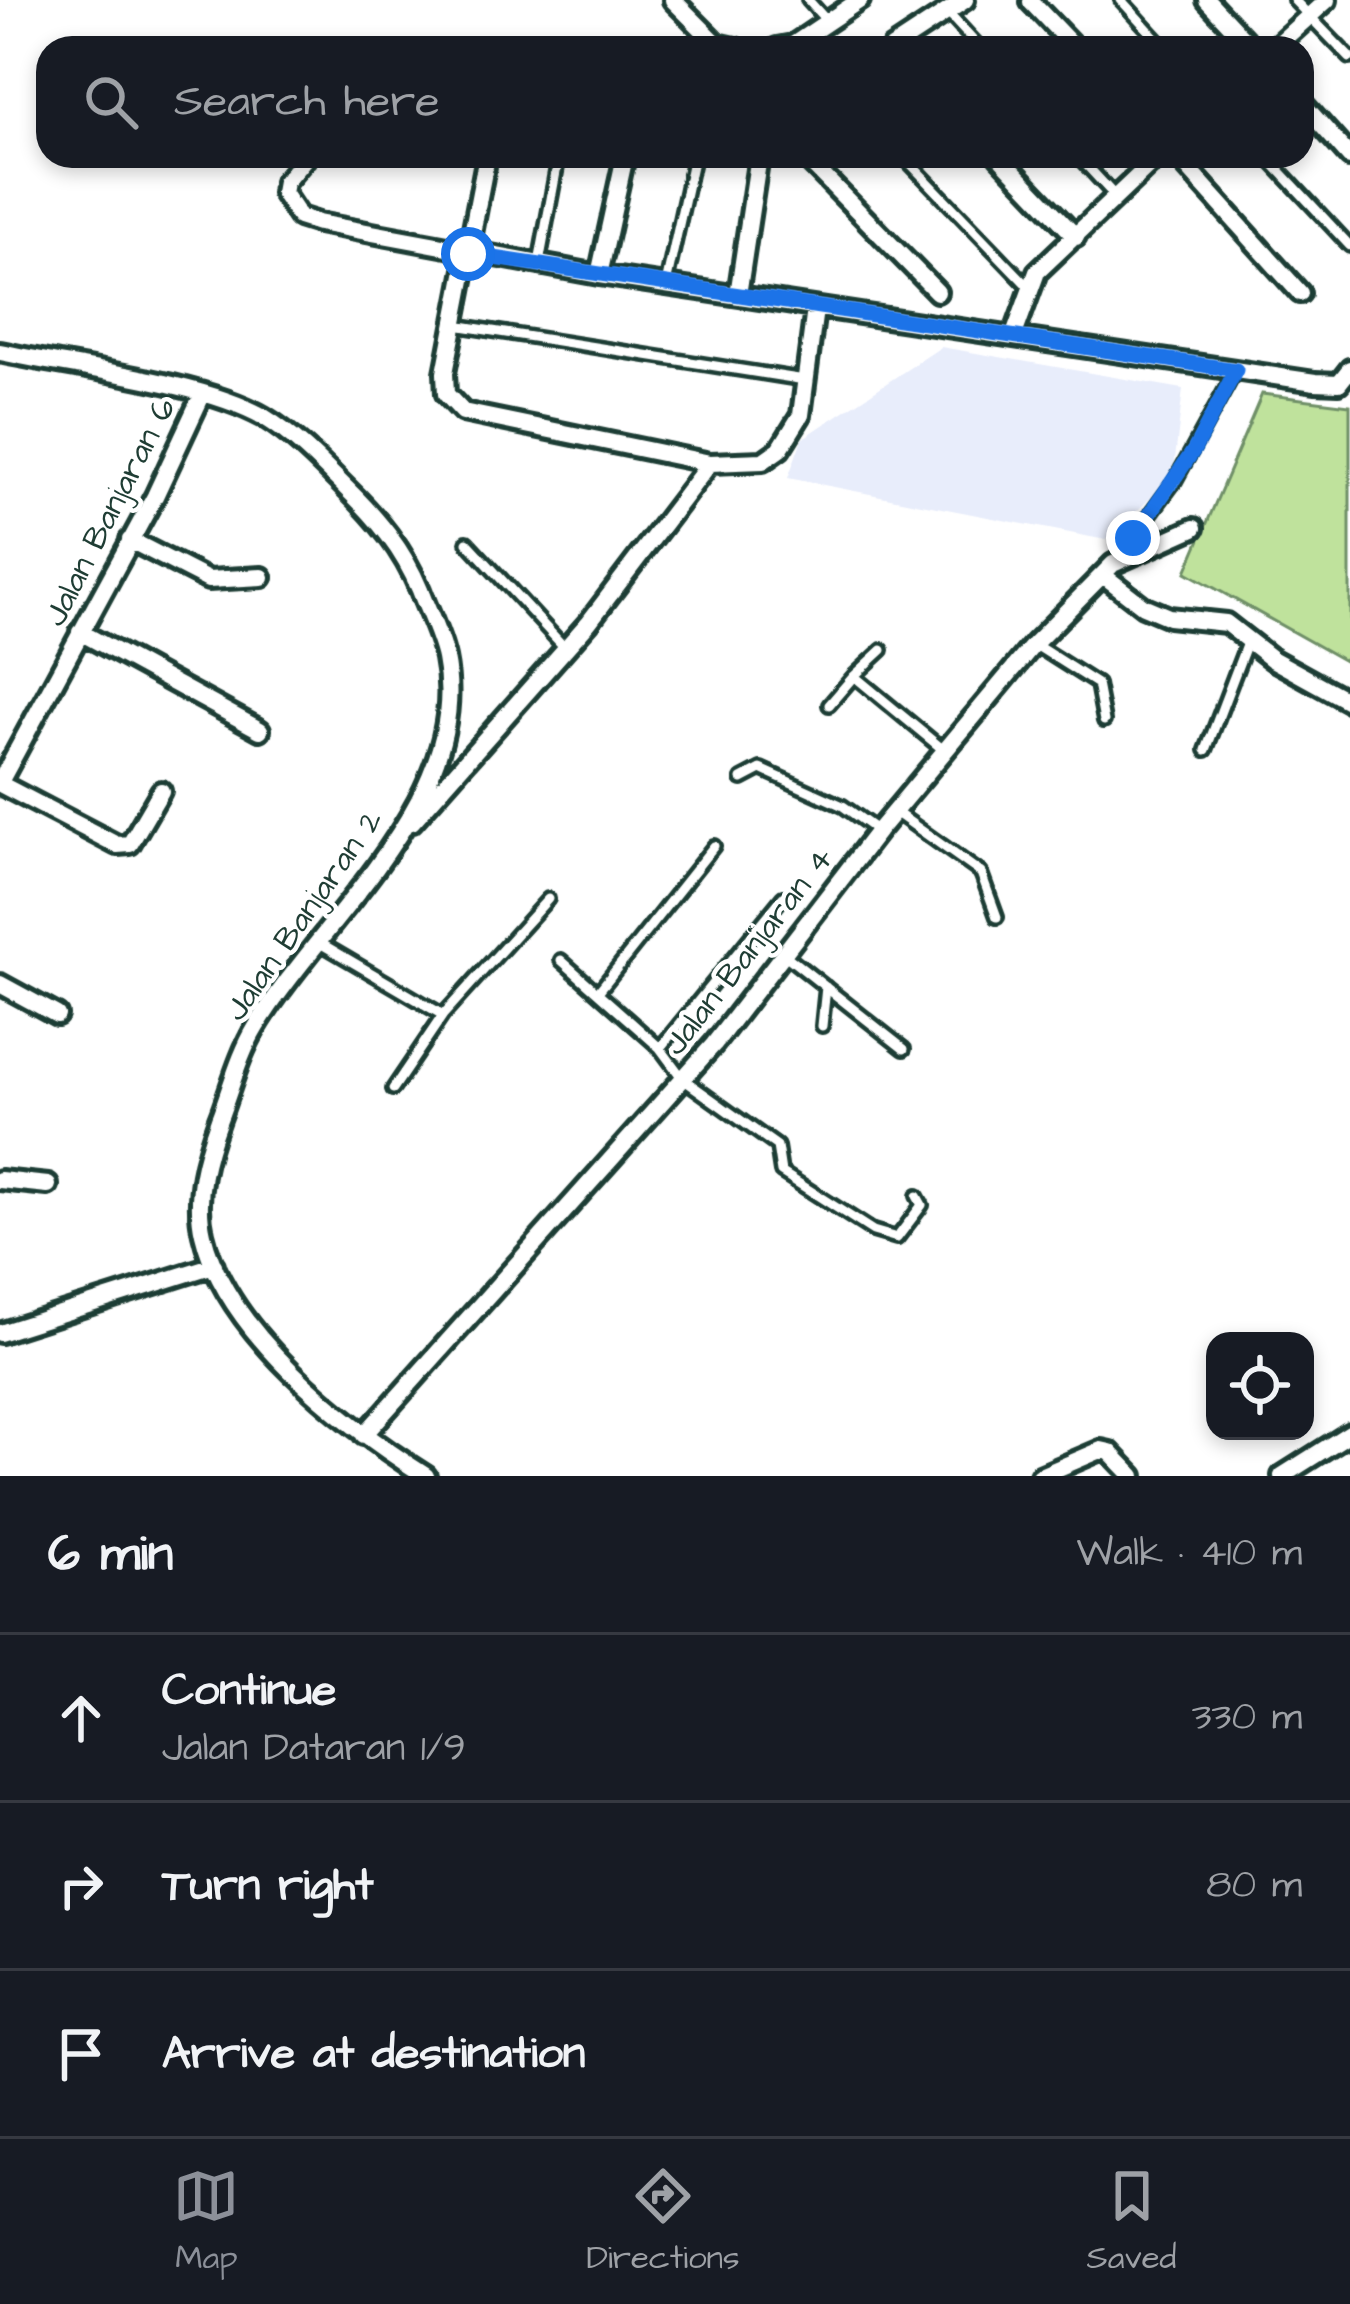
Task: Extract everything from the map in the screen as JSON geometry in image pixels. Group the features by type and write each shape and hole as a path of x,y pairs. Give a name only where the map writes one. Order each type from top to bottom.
{"street":[{"path":"673,0 709,36"},
{"path":"806,36 860,0"},
{"path":"910,36 965,0"},
{"path":"1208,0 1241,36"},
{"path":"1287,36 1327,0"},
{"path":"1031,2 1064,36"},
{"path":"1314,117 1350,157"},
{"path":"297,168 285,182 287,204 299,217 468,254 1316,382 1339,383 1350,369"},
{"path":"486,168 445,374 452,406 710,463 764,460 780,449 801,415 815,309"},
{"path":"599,275 622,168"},
{"path":"738,295 757,168"},
{"path":"817,168 937,292"},
{"path":"1010,168 1076,237"},
{"path":"1013,335 1028,286 1146,168"},
{"path":"1188,168 1300,293"},
{"name":"Jalan Banjaran 2","path":"0,352 202,395 259,414 286,432 382,524 412,571 446,662 446,725 395,840 256,1025 206,1155 202,1232 214,1264 286,1366 364,1436 426,1476"},
{"name":"Jalan Banjaran 6","path":"0,783 202,395"},
{"path":"395,840 565,648 710,463"},
{"name":"Jalan Banjaran 4","path":"364,1436 683,1079 878,831 1034,644 1108,570 1194,528"},
{"path":"130,540 208,580 262,577"},
{"path":"1108,570 1143,606 1168,617 1226,622 1350,702"},
{"path":"80,632 260,730"},
{"path":"0,783 117,845 130,844 160,791"},
{"path":"0,984 57,1015"},
{"path":"0,1180 48,1185"},
{"path":"0,1333 214,1264"},
{"path":"1282,1476 1350,1432"},
{"path":"1040,1476 1101,1450 1110,1452 1132,1476"}],"lane":[{"path":"808,0 827,21"},
{"path":"1121,0 1155,36"},
{"path":"1294,0 1350,58"},
{"path":"947,12 969,36"},
{"path":"539,265 558,168"},
{"path":"666,284 691,168"},
{"path":"915,168 1028,286"},
{"path":"1089,168 1115,197"},
{"path":"1277,168 1350,246"},
{"path":"455,325 805,380"},
{"path":"1108,570 1175,481 1236,370"},
{"path":"467,542 565,648"},
{"path":"1206,749 1248,640"},
{"path":"1034,644 1097,684 1104,721"},
{"path":"829,704 881,650"},
{"path":"854,676 946,752"},
{"path":"742,779 761,769 843,806 878,831"},
{"path":"894,812 982,873 997,917"},
{"path":"598,992 714,846"},
{"path":"660,1048 783,897"},
{"path":"393,1089 443,1015 548,899"},
{"path":"320,943 421,997 443,1015"},
{"path":"785,955 904,1048"},
{"path":"561,960 660,1048 683,1079 777,1146 781,1172 873,1231 897,1238 922,1205 917,1196"},
{"path":"822,1025 826,988"}],"shaded area":[{"path":"941,347 1183,389 1173,477 1106,540 788,478 802,439"}],"green space":[{"path":"1262,394 1350,405 1350,664 1186,572"}],"route":[{"path":"468,254 1236,370 1175,481 1133,538"}]}
